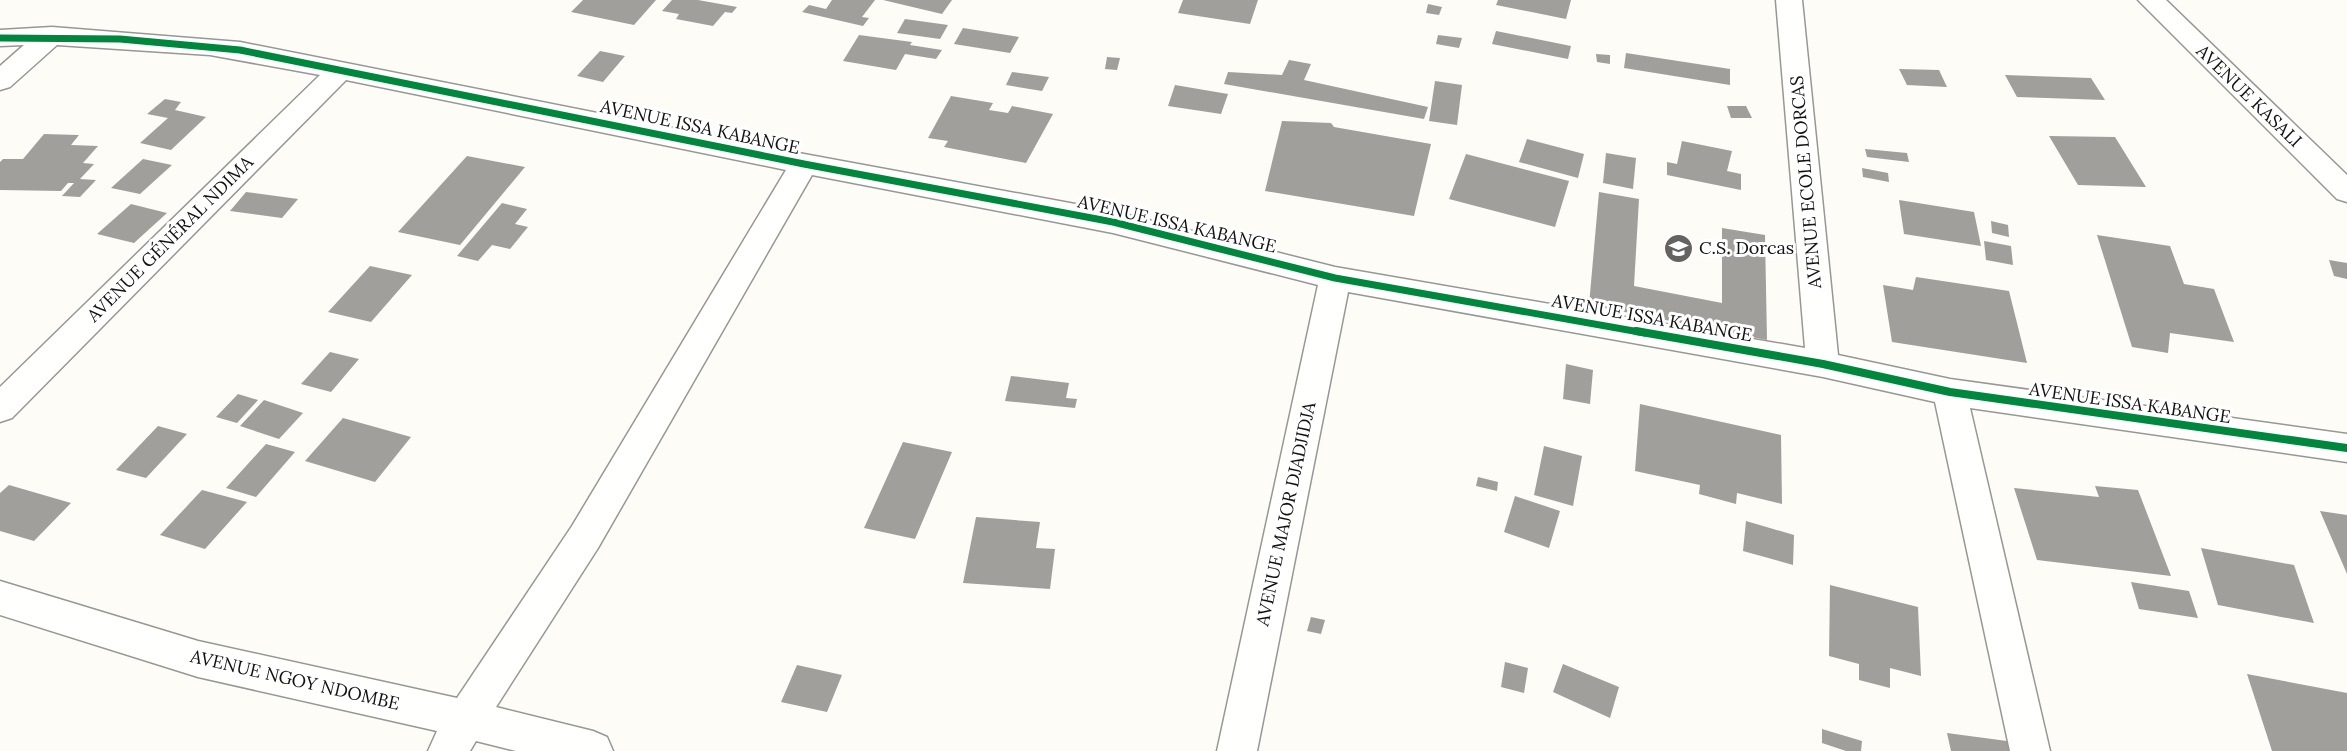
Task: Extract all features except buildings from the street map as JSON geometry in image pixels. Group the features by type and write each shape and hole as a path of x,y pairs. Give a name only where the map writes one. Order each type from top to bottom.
{"street":[{"name":"AVENUE ECOLE DORCAS","path":"1789,0 1823,364"},
{"name":"AVENUE KASALI","path":"2151,0 2347,192"},
{"name":"AVENUE ISSA KABANGE","path":"0,39 52,35 150,39 240,50 804,164 1113,222 1335,278 1823,364 1950,392 2347,448"},
{"path":"0,81 52,35"},
{"name":"AVENUE GÉNÉRAL NDIMA","path":"0,408 341,69"},
{"path":"457,735 585,537 804,164"},
{"name":"AVENUE MAJOR DJADJIDJA","path":"1237,751 1335,278"},
{"path":"1950,392 2030,751"},
{"name":"AVENUE NGOY NDOMBE","path":"0,598 457,735 593,751"}],"cycle path":[{"path":"0,38 120,39 240,50 804,164 1113,222 1335,278 1823,364 1950,392 2347,448"}],"place":[{"name":"C.S. Dorcas","path":"1678,248"}]}
